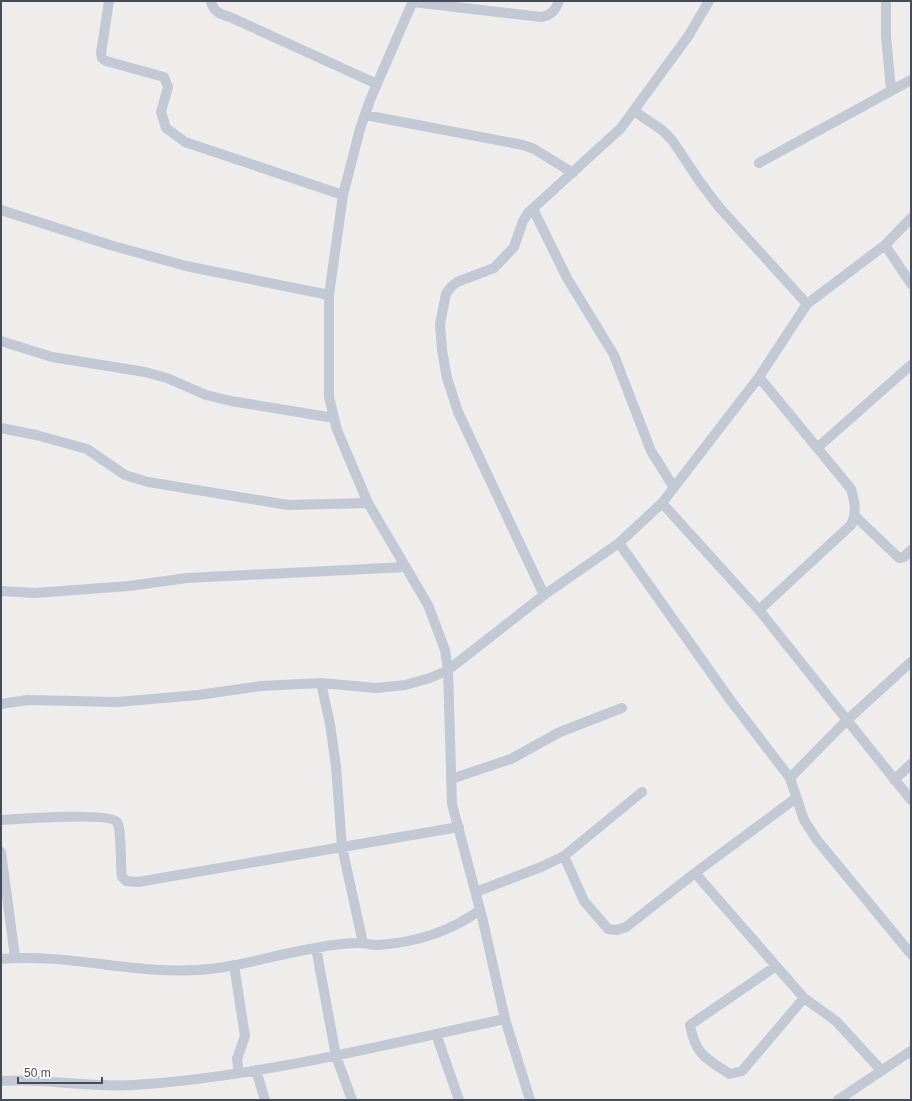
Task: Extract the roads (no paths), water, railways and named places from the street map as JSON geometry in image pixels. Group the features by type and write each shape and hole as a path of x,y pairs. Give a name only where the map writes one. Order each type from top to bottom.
{"street":[{"path":"110,1 101,53 102,58 106,61 164,77 168,87 161,112 166,128 185,142 343,195"},
{"path":"211,1 218,13 230,17 377,84"},
{"path":"530,1100 505,1019 476,892 452,804 448,670 445,650 428,605 368,503 334,418 329,397 329,295 343,195 365,115 413,1 541,16 550,14 556,8 559,1"},
{"path":"544,595 458,412 442,350 440,324 446,294 457,282 494,268 514,247 523,221 533,209 621,128 689,35 709,1"},
{"path":"886,1 886,36 891,90"},
{"path":"759,163 911,80"},
{"path":"634,111 662,130 672,140 719,207 806,304"},
{"path":"365,115 523,145 573,173"},
{"path":"533,209 567,278 614,356 651,451 673,486"},
{"path":"1,210 110,245 186,266 329,295"},
{"path":"1,704 27,700 118,702 198,695 261,686 321,683 376,688 406,685 430,678 448,670 544,595 619,543 662,503 673,486 759,377 806,304 885,245 911,218"},
{"path":"885,245 911,284"},
{"path":"1,340 52,357 145,372 167,378 206,395 231,401 334,418"},
{"path":"817,448 911,365"},
{"path":"759,377 851,489 855,501 856,516 851,525 759,610"},
{"path":"1,428 36,435 87,449 125,475 148,482 288,505 368,503"},
{"path":"662,503 759,610 846,721 911,800"},
{"path":"856,516 899,558 911,550"},
{"path":"619,543 731,701 790,778 804,820 817,840 911,954"},
{"path":"1,590 36,593 129,586 187,578 406,567"},
{"path":"790,778 846,721 911,662"},
{"path":"321,683 336,766 342,847 363,943"},
{"path":"451,779 511,759 560,732 622,708"},
{"path":"894,780 911,764"},
{"path":"476,892 541,867 564,856 642,792"},
{"path":"564,856 584,902 608,928 617,930 626,927 695,873 796,798"},
{"path":"1,820 86,816 113,819 117,822 119,831 122,877 126,881 138,882 458,828"},
{"path":"1,852 15,957"},
{"path":"695,873 804,998 836,1021 882,1070"},
{"path":"1,959 15,957 71,960 153,969 197,970 234,966 316,948 363,943 376,945 428,936 455,926 480,910"},
{"path":"316,948 336,1056 352,1100"},
{"path":"234,966 245,1036 237,1059 239,1073"},
{"path":"776,966 690,1025 693,1042 706,1059 730,1074 742,1071 804,998"},
{"path":"1,1081 29,1079 77,1085 131,1085 180,1082 336,1056 505,1019"},
{"path":"436,1034 459,1100"},
{"path":"838,1100 911,1051"},
{"path":"256,1070 265,1100"}]}
